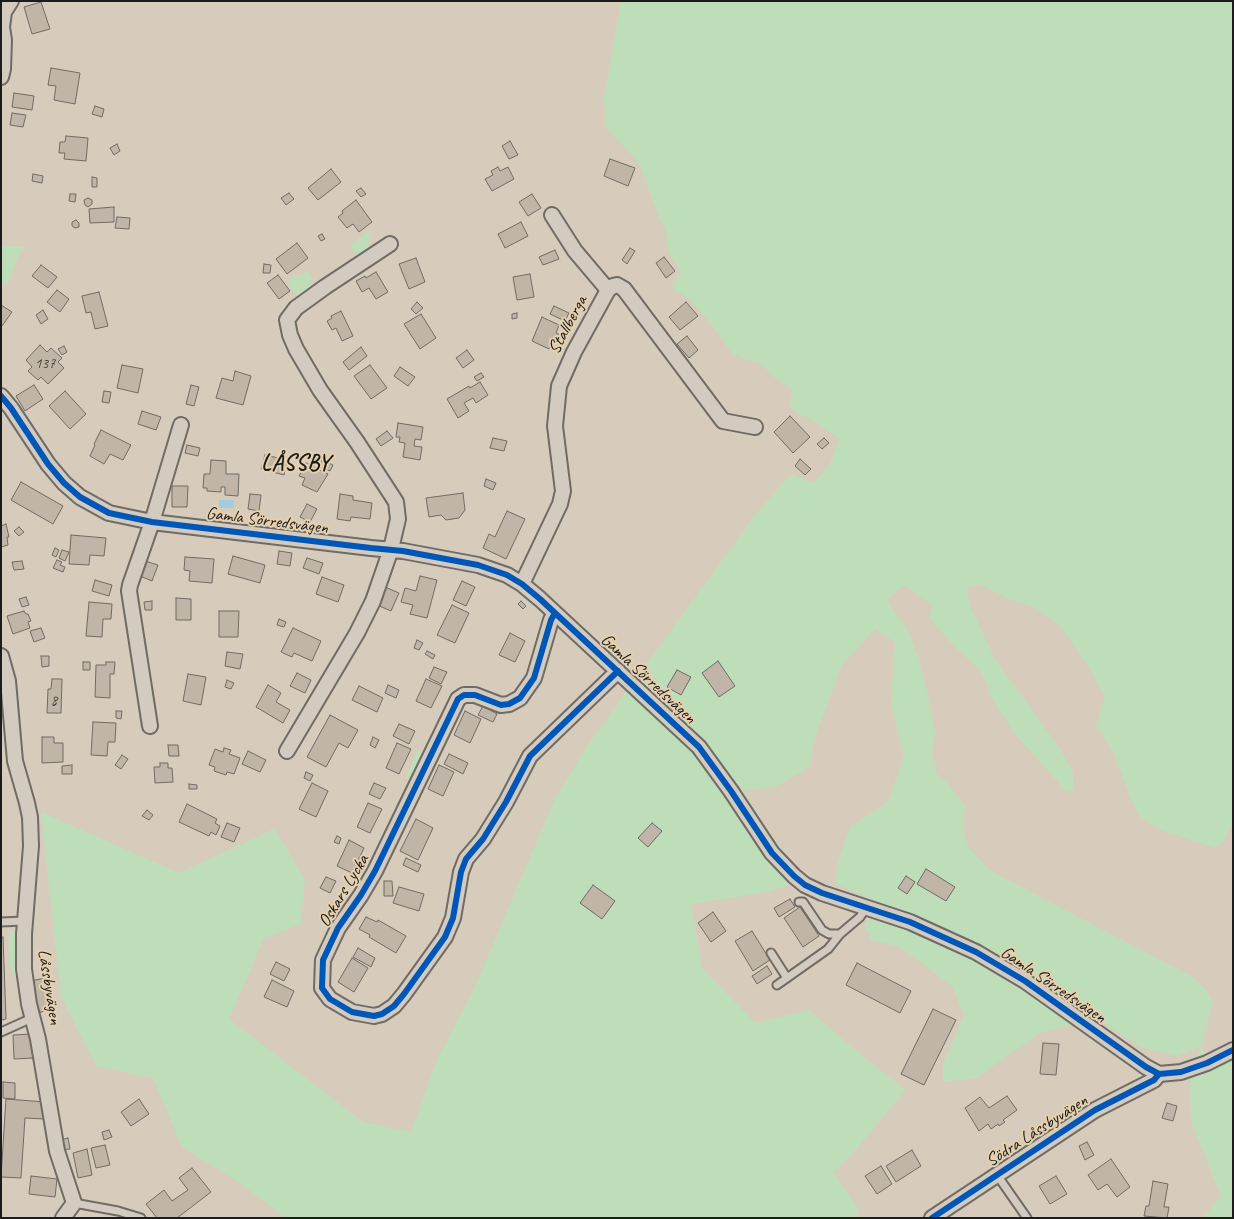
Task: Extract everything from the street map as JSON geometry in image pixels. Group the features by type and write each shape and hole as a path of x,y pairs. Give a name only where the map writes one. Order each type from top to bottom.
{"street":[{"path":"1,77 4,40 2,26 4,12 10,1"},
{"path":"552,215 575,252 608,290"},
{"path":"287,751 360,627 381,582 398,519 396,502 320,390 296,349 287,322 296,308 390,244"},
{"name":"Stallberga","path":"522,584 560,504 563,490 555,426 559,386 574,352 608,290 617,285 624,289 723,421 755,427"},
{"name":"Gamla Sörredsvägen","path":"1,396 48,464 64,483 80,497 108,513 152,522 432,556 478,565 506,575 522,584 699,747 772,853 805,885 822,893 910,922 976,952 1025,981 1146,1067 1159,1074"},
{"path":"150,726 129,592 181,425"},
{"name":"Oskars Lycka","path":"555,613 550,620 534,678 520,698 510,704 501,705 475,695 464,694 458,699 375,870 331,942 324,960 322,975 322,988 330,999 352,1012 374,1016 388,1010 404,994 422,972 445,937 453,918 460,872 466,859 483,839 506,802 530,756 618,671"},
{"name":"Låssbyvägen","path":"1,656 8,681 14,761 30,818 30,846 24,921 24,969 57,1151 74,1203"},
{"path":"1159,1074 1181,1072 1207,1063 1233,1050"},
{"name":"Södra Låssbyvägen","path":"932,1218 1095,1110 1154,1080 1159,1074"},
{"path":"63,1218 74,1203"}],"lane":[{"path":"799,902 803,902 822,930 829,934 840,934"},
{"path":"777,985 828,949 866,908"},
{"path":"1,922 24,921"},
{"path":"771,953 787,978"},
{"path":"1,1032 32,1018"},
{"path":"996,1175 1027,1218"},
{"path":"74,1203 118,1211 140,1218"}],"green space":[{"path":"621,1 1233,1 1233,823 1224,840 1215,848 1161,830 1140,817 1133,804 1114,754 1096,724 1105,697 1087,664 1060,626 1036,608 1007,598 979,584 967,588 970,606 995,659 1058,746 1073,771 1073,790 1067,792 1014,733 990,696 988,685 978,668 955,647 929,618 933,606 904,585 886,600 907,628 918,657 929,699 935,733 932,752 936,773 949,785 965,806 963,828 968,847 989,870 1189,975 1206,989 1212,1002 1202,1046 1176,1056 1141,1047 1095,1018 1040,1033 976,1078 943,1082 943,1063 964,1016 952,986 900,947 871,940 865,927 875,901 836,884 837,865 851,826 888,802 904,756 891,704 895,642 875,629 842,665 814,739 810,767 773,788 743,790 767,830 790,860 804,874 787,885 768,892 691,904 702,968 755,1023 809,1010 906,1090 850,1156 833,1172 858,1210 856,1218 286,1218 241,1184 182,1147 153,1078 96,1066 61,997 41,812 179,873 274,829 305,879 301,924 264,938 229,1019 363,1122 411,1132 437,1060 474,989 554,801 587,746 755,515 791,474 814,483 830,464 839,438 814,421 797,413 789,404 793,390 776,379 762,365 732,354 718,333 690,299 674,290 673,284 681,273 668,251 667,233 639,163 606,127 604,99"},
{"path":"370,230 371,234 366,252 360,257 357,256 350,246"},
{"path":"1,246 27,247 20,252 11,278 2,287"},
{"path":"308,270 312,279 307,294 300,300 288,284 289,280 295,275 299,276"},
{"path":"418,750 425,753 413,780 406,777"},
{"path":"11,931 17,933 19,975 15,976 10,966 9,934"},
{"path":"1202,1046 1211,1069 1233,1059 1233,1218 1202,1218 1221,1197 1191,1121 1190,1076"}],"water":[{"path":"219,500 234,500 234,508 219,508"}],"building":[{"path":"41,2 50,29 32,34 24,7"},
{"path":"51,68 80,73 75,104 54,100 56,86 48,85"},
{"path":"14,93 34,96 32,110 12,107"},
{"path":"95,106 104,109 102,117 92,114"},
{"path":"12,113 26,115 23,127 10,125"},
{"path":"66,136 88,138 86,161 64,159 65,153 59,153 60,142 65,142"},
{"path":"510,141 518,155 509,159 502,146"},
{"path":"117,144 120,151 114,155 110,148"},
{"path":"610,159 635,168 628,186 604,176"},
{"path":"498,167 500,171 508,167 514,179 492,191 485,179 493,175 491,171"},
{"path":"331,169 341,182 318,200 308,188"},
{"path":"33,174 43,176 42,183 32,181"},
{"path":"92,177 97,178 97,187 92,187"},
{"path":"361,188 366,194 361,197 356,191"},
{"path":"289,193 294,199 286,205 281,198"},
{"path":"70,194 76,194 75,202 69,201"},
{"path":"532,194 541,208 528,216 519,202"},
{"path":"88,198 92,200 92,204 88,207 85,205 84,200"},
{"path":"356,200 372,222 359,232 353,224 347,228 338,217 343,213 342,211"},
{"path":"114,207 114,222 90,223 89,209"},
{"path":"117,217 130,218 129,229 115,228"},
{"path":"76,220 79,223 79,227 75,228 72,226 72,222"},
{"path":"521,222 528,236 505,248 498,234"},
{"path":"322,234 325,239 321,241 318,236"},
{"path":"297,243 308,258 287,274 276,259"},
{"path":"630,248 635,251 627,264 622,260"},
{"path":"555,250 559,259 543,265 539,257"},
{"path":"664,257 675,271 666,278 656,263"},
{"path":"416,258 425,282 409,289 399,264"},
{"path":"264,264 271,265 270,273 263,273"},
{"path":"41,265 57,277 48,288 32,276"},
{"path":"376,272 388,292 376,299 369,288 362,292 356,281"},
{"path":"530,274 534,297 517,300 513,277"},
{"path":"278,275 290,291 279,299 267,283"},
{"path":"57,290 69,299 60,312 47,302"},
{"path":"99,292 108,326 95,329 91,312 86,313 82,296"},
{"path":"417,302 423,308 416,314 411,309"},
{"path":"686,302 698,316 680,330 669,317"},
{"path":"1,305 12,312 2,326 1,326"},
{"path":"554,306 569,313 565,321 550,314"},
{"path":"43,310 48,319 41,324 36,315"},
{"path":"341,311 353,336 342,341 336,328 332,330 327,321 332,318 331,316"},
{"path":"517,313 517,318 512,319 512,314"},
{"path":"421,314 436,338 420,349 404,324"},
{"path":"542,317 559,325 556,333 560,335 556,343 552,342 549,349 532,341"},
{"path":"687,336 698,350 689,358 677,344"},
{"path":"40,345 47,352 51,348 62,358 58,362 64,368 48,384 41,377 38,380 28,371 32,367 26,360"},
{"path":"64,346 67,352 62,355 58,349"},
{"path":"361,347 367,356 349,370 343,362"},
{"path":"467,350 474,360 463,368 456,358"},
{"path":"122,365 143,369 138,393 117,388"},
{"path":"370,365 387,388 371,399 354,376"},
{"path":"400,367 415,377 408,386 394,376"},
{"path":"235,371 251,376 243,405 216,398 222,378 233,381"},
{"path":"481,373 484,377 477,381 474,377"},
{"path":"480,382 488,395 476,403 473,398 464,403 469,411 458,418 447,399"},
{"path":"34,385 43,399 25,411 16,396"},
{"path":"191,385 199,387 194,406 186,404"},
{"path":"65,391 86,414 70,429 49,406"},
{"path":"104,391 111,392 109,403 102,402"},
{"path":"142,411 161,417 156,430 138,424"},
{"path":"790,416 810,437 793,453 774,432"},
{"path":"398,423 423,427 421,440 415,439 414,446 422,447 420,460 403,457 405,443 399,442 400,437 396,437"},
{"path":"101,430 131,445 123,460 110,454 104,464 90,456"},
{"path":"387,431 393,438 381,446 376,439"},
{"path":"493,438 507,441 504,451 490,448"},
{"path":"824,438 829,443 822,449 817,444"},
{"path":"187,445 200,448 198,456 185,453"},
{"path":"265,455 287,460 284,475 261,469"},
{"path":"800,459 811,469 805,475 795,466"},
{"path":"211,460 226,461 226,474 239,474 238,496 225,495 225,487 221,487 221,492 207,491 207,488 203,488 204,474 210,474"},
{"path":"322,460 333,465 330,471 319,466"},
{"path":"306,463 328,474 317,492 302,485 305,478 299,476"},
{"path":"486,479 496,483 493,490 484,486"},
{"path":"21,482 63,506 53,524 11,500"},
{"path":"172,486 188,486 187,507 172,507"},
{"path":"463,493 465,510 459,518 446,520 441,515 429,517 426,498"},
{"path":"250,494 261,495 259,511 248,509"},
{"path":"340,494 353,496 353,500 372,503 370,519 351,517 350,521 337,519"},
{"path":"307,504 317,509 310,522 300,517"},
{"path":"507,511 525,519 506,559 483,548 489,534 495,537"},
{"path":"6,524 9,537 7,537 8,545 1,547 1,526"},
{"path":"19,527 24,532 19,536 14,531"},
{"path":"71,535 106,538 104,556 90,555 89,565 69,564"},
{"path":"55,548 59,550 56,557 52,555"},
{"path":"62,550 69,552 65,561 59,558"},
{"path":"279,551 292,553 290,566 277,564"},
{"path":"233,556 265,565 260,583 228,574"},
{"path":"185,557 214,559 212,583 189,581 190,571 184,570"},
{"path":"307,558 323,563 319,574 303,568"},
{"path":"57,560 62,562 60,565 65,567 63,572 53,568"},
{"path":"22,561 24,569 14,570 12,562"},
{"path":"145,561 158,565 152,581 140,576"},
{"path":"420,576 437,580 427,618 410,614 413,605 401,602 405,588 416,591"},
{"path":"322,577 344,585 338,602 316,594"},
{"path":"95,580 112,585 109,596 92,591"},
{"path":"462,581 475,587 466,606 453,600"},
{"path":"385,587 399,593 391,611 377,605"},
{"path":"26,597 29,605 22,607 19,599"},
{"path":"176,598 191,599 191,620 176,620"},
{"path":"152,601 152,610 145,610 144,602"},
{"path":"521,601 526,606 523,609 518,604"},
{"path":"89,602 112,604 111,619 103,619 102,637 86,636"},
{"path":"452,605 469,613 455,643 437,635"},
{"path":"24,611 28,614 31,621 28,622 30,628 13,634 7,616"},
{"path":"219,611 239,611 238,637 219,637"},
{"path":"279,619 286,622 284,627 277,625"},
{"path":"41,628 45,638 34,642 30,631"},
{"path":"293,628 321,641 312,661 294,653 292,657 281,652"},
{"path":"510,633 525,641 515,662 499,655"},
{"path":"417,640 423,643 419,650 414,648"},
{"path":"427,651 435,655 433,659 425,654"},
{"path":"227,652 243,654 240,669 225,666"},
{"path":"41,656 49,656 49,666 42,667"},
{"path":"718,661 735,686 719,697 702,673"},
{"path":"83,662 90,662 90,670 83,670"},
{"path":"106,662 115,662 114,674 110,674 110,698 95,697 96,665 106,665"},
{"path":"434,667 447,672 441,684 429,678"},
{"path":"677,670 691,677 681,695 667,687"},
{"path":"297,673 311,680 305,693 290,686"},
{"path":"188,674 206,677 201,705 183,701"},
{"path":"52,679 62,679 61,713 47,713 48,689 51,689"},
{"path":"426,679 442,686 431,708 416,701"},
{"path":"227,680 234,683 231,689 225,687"},
{"path":"268,685 281,693 276,702 290,710 283,723 256,707"},
{"path":"388,685 399,690 396,698 385,693"},
{"path":"359,686 383,698 377,712 352,700"},
{"path":"483,706 497,714 493,722 478,715"},
{"path":"116,711 122,711 121,719 116,718"},
{"path":"465,711 481,719 470,743 454,735"},
{"path":"330,715 358,730 348,748 339,743 326,767 307,757"},
{"path":"93,722 116,723 115,742 108,742 107,756 91,755"},
{"path":"399,724 415,731 409,744 393,736"},
{"path":"42,737 54,737 54,743 63,743 63,762 42,763"},
{"path":"373,737 379,740 375,748 370,745"},
{"path":"397,743 411,749 399,774 386,768"},
{"path":"168,745 178,745 179,756 169,756"},
{"path":"224,748 231,750 229,754 240,758 234,774 227,772 226,775 214,771 215,767 209,765 215,749 223,752"},
{"path":"248,751 266,760 260,772 242,764"},
{"path":"449,754 468,763 463,774 444,764"},
{"path":"122,755 128,759 121,769 115,765"},
{"path":"160,763 168,763 168,768 172,768 173,782 155,783 154,767 160,767"},
{"path":"72,765 72,774 62,774 62,766"},
{"path":"439,765 454,772 443,796 428,789"},
{"path":"306,772 313,775 310,781 304,778"},
{"path":"312,783 328,791 316,817 299,809"},
{"path":"374,783 386,788 380,799 369,794"},
{"path":"189,784 197,785 197,789 189,789"},
{"path":"368,803 382,809 370,833 357,827"},
{"path":"187,804 217,819 215,823 220,826 216,835 211,832 209,836 179,822"},
{"path":"147,810 153,815 149,820 142,816"},
{"path":"416,819 433,828 418,860 400,851"},
{"path":"227,823 240,828 234,842 221,837"},
{"path":"652,823 662,831 648,847 638,838"},
{"path":"337,836 341,838 339,844 334,842"},
{"path":"349,840 364,848 352,873 337,866"},
{"path":"406,858 421,865 418,872 403,865"},
{"path":"926,869 955,887 946,901 917,884"},
{"path":"906,876 915,882 907,894 898,888"},
{"path":"326,877 336,881 330,893 320,888"},
{"path":"384,881 392,881 393,896 384,896"},
{"path":"593,885 615,901 602,919 580,903"},
{"path":"399,887 424,894 419,911 393,903"},
{"path":"790,899 795,907 779,917 774,908"},
{"path":"800,907 819,936 803,947 784,918"},
{"path":"713,912 726,931 711,942 698,923"},
{"path":"366,917 377,922 378,920 406,936 396,953 359,929"},
{"path":"752,931 770,960 753,971 735,941"},
{"path":"3,937 6,1019 1,1020 1,938"},
{"path":"358,948 375,958 371,967 353,957"},
{"path":"352,958 368,968 354,992 338,982"},
{"path":"276,962 290,969 284,981 270,974"},
{"path":"857,963 911,991 900,1013 846,985"},
{"path":"767,966 772,974 757,984 752,976"},
{"path":"46,978 53,1009 37,1013 30,981"},
{"path":"272,980 294,991 287,1007 264,997"},
{"path":"933,1009 956,1020 924,1085 901,1074"},
{"path":"32,1034 33,1058 14,1059 13,1035"},
{"path":"1043,1043 1059,1044 1056,1075 1040,1074"},
{"path":"3,1082 15,1083 15,1099 3,1098"},
{"path":"1007,1096 1017,1110 1003,1120 1005,1122 999,1126 998,1124 991,1129 988,1124 979,1131 965,1108 980,1097 989,1108"},
{"path":"6,1099 46,1102 44,1119 25,1118 21,1178 1,1177"},
{"path":"139,1099 149,1114 131,1126 121,1112"},
{"path":"1167,1103 1177,1106 1173,1121 1162,1118"},
{"path":"109,1130 112,1137 104,1140 102,1132"},
{"path":"68,1138 70,1149 61,1150 60,1140"},
{"path":"1087,1142 1094,1155 1085,1160 1079,1146"},
{"path":"105,1145 110,1165 96,1168 91,1148"},
{"path":"87,1149 92,1175 78,1178 73,1153"},
{"path":"912,1150 921,1166 896,1182 886,1166"},
{"path":"1111,1159 1130,1187 1117,1197 1107,1184 1098,1190 1088,1175"},
{"path":"881,1166 892,1184 877,1194 865,1176"},
{"path":"192,1168 211,1192 177,1218 157,1218 146,1204 164,1190 172,1201 188,1190 179,1178"},
{"path":"31,1176 57,1179 55,1197 29,1194"},
{"path":"1056,1176 1067,1194 1050,1204 1039,1186"},
{"path":"1153,1181 1168,1184 1164,1207 1169,1207 1167,1218 1144,1216 1146,1206 1149,1206"}],"cycle path":[{"path":"1,396 48,464 64,483 80,497 109,513 152,522 403,551 478,565 507,575 522,584 540,599 699,747 772,853 805,885 822,893 910,922 976,952 1025,981 1146,1067 1159,1074 1181,1072 1207,1063 1233,1050"},
{"path":"555,613 551,620 534,678 520,698 509,704 501,705 475,695 464,695 458,699 375,871 338,928 323,960 322,988 330,999 352,1012 374,1016 382,1014 394,1006 445,937 453,918 461,872 466,859 483,839 506,802 530,756 618,671"},
{"path":"932,1218 1095,1110 1154,1080 1159,1074"}],"district":[{"name":"LÅSSBY","path":"296,464"}]}
